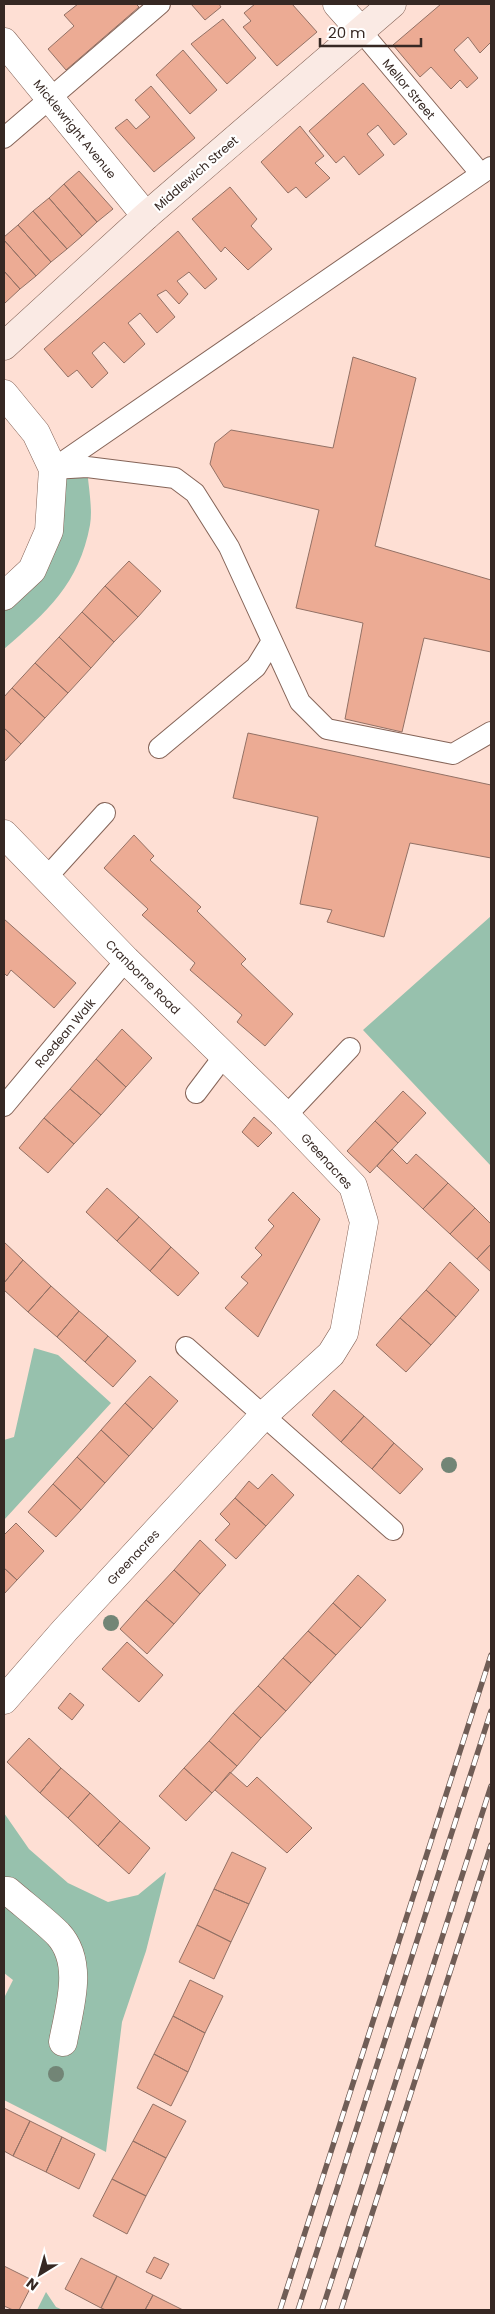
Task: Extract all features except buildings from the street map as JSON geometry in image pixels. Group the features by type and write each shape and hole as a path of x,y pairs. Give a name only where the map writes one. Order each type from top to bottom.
{"main road":[{"name":"Middlewich Street","path":"4,346 146,216 392,4"}],"street":[{"name":"Mellor Street","path":"337,4 360,31"},
{"name":"Micklewright Avenue","path":"4,42 146,216"},
{"path":"4,394 36,433 53,468 49,531 32,570 4,596"},
{"name":"Cranborne Road","path":"4,834 126,960 286,1116"},
{"name":"Greenacres","path":"4,1700 64,1630 264,1415 331,1354 344,1333 364,1222 353,1186 286,1116"},
{"path":"4,1891 8,1891 59,1936 70,1956 74,1986 63,2042"}],"lane":[{"path":"4,138 155,5"},
{"name":"Mellor Street","path":"360,31 486,171"},
{"path":"53,468 486,171"},
{"path":"53,468 87,467 175,478 195,493 230,547 300,702 327,729 453,754 491,732"},
{"path":"159,748 256,667 272,641"},
{"path":"47,877 104,813"},
{"name":"Roedean Walk","path":"4,1106 126,960"},
{"path":"286,1116 350,1048"},
{"path":"196,1093 224,1056"},
{"path":"186,1346 393,1530"}],"green space":[{"path":"87,467 91,518 85,546 78,564 59,595 47,609 4,649 4,596 32,570 53,469"},
{"path":"491,916 491,1166 363,1030"},
{"path":"34,1348 58,1355 111,1403 4,1520 4,1440 14,1437"},
{"path":"4,1813 29,1849 68,1883 108,1902 138,1895 166,1872 146,1951 122,2022 106,2152 4,2100 4,1998 13,1980 4,1973"},
{"path":"46,2292 56,2307 63,2310 37,2310"}],"railway":[{"path":"280,2310 491,1655"},
{"path":"298,2310 491,1711"},
{"path":"322,2310 491,1786"},
{"path":"341,2310 491,1845"}]}
